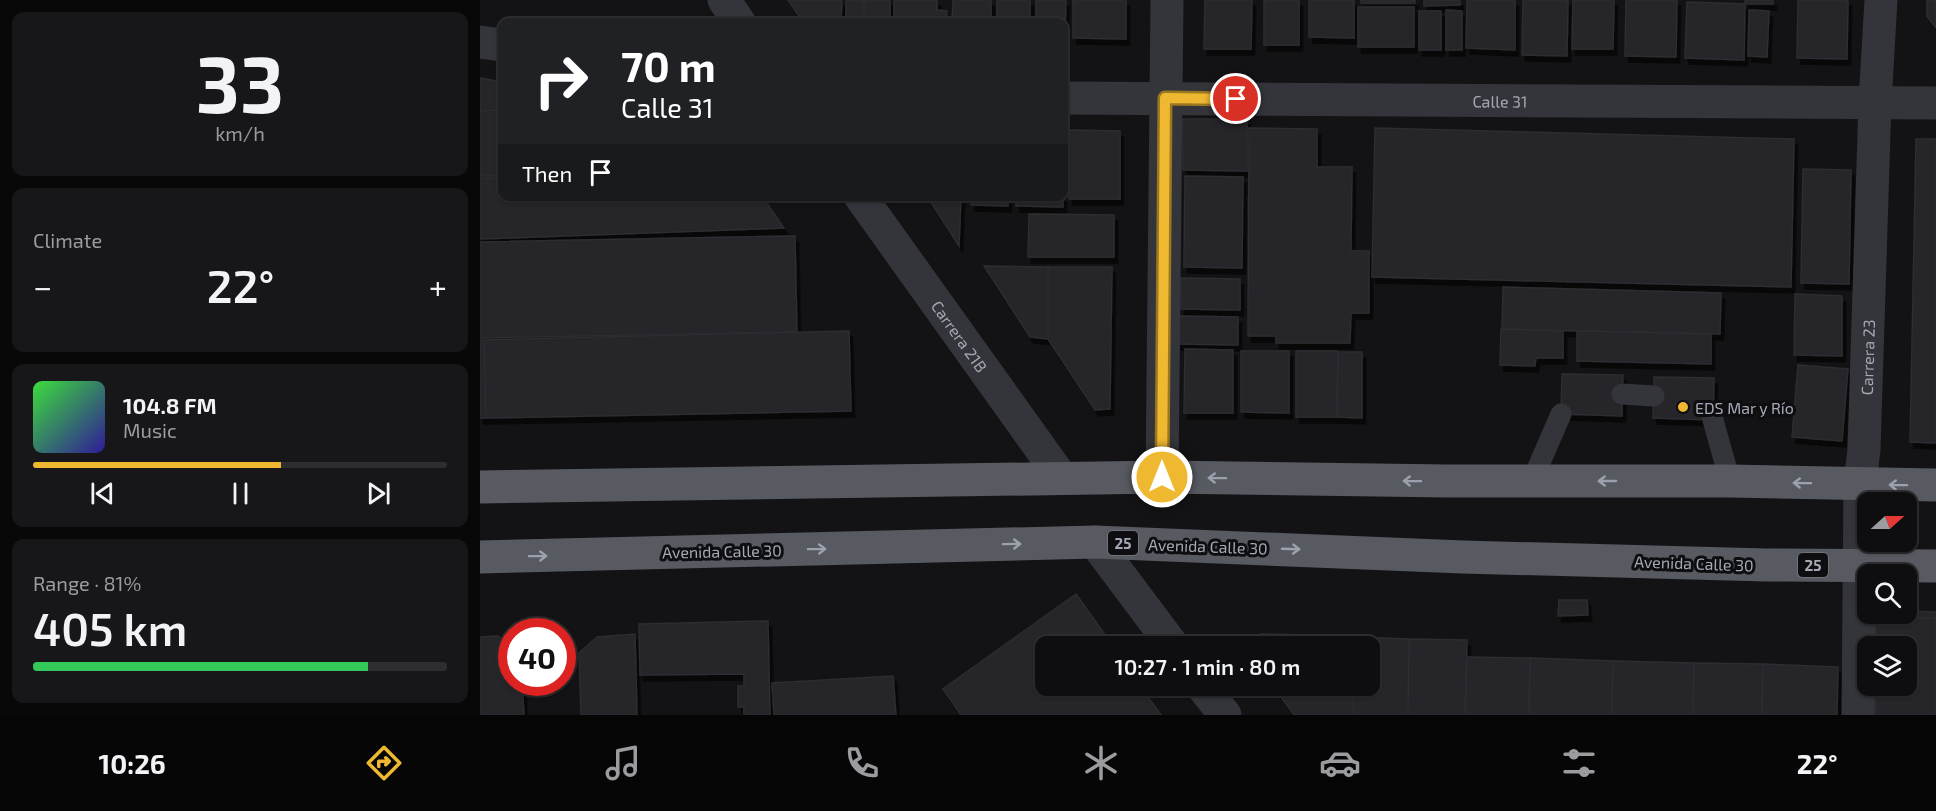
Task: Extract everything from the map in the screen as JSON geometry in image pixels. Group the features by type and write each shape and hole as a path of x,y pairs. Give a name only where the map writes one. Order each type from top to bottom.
{"highway":[{"path":"480,487 1061,477 1532,482 1730,481 1936,485"},
{"name":"Avenida Calle 30","path":"480,557 1095,542 1463,557 1766,566 1857,566"},
{"name":"Avenida Calle 30","path":"1917,566 1936,566"}],"street":[{"path":"724,0 736,18"},
{"path":"1162,477 1167,0"},
{"name":"Carrera 23","path":"1860,564 1860,484 1864,449 1875,102 1881,0"},
{"path":"480,42 498,44"},
{"name":"Calle 31","path":"1068,98 1936,103"},
{"name":"Carrera 21B","path":"864,201 1061,477"},
{"path":"1095,542 1166,636"},
{"name":"Carrera 23","path":"1858,715 1859,624"},
{"path":"1210,696 1225,715"}],"lane":[{"path":"1622,394 1653,396"},
{"path":"1532,482 1561,414"},
{"path":"1713,420 1723,448 1730,481"}],"building":[{"path":"788,0 842,0 841,18 800,18"},
{"path":"846,0 864,0 864,18 846,18"},
{"path":"864,0 890,0 890,18 864,18"},
{"path":"894,0 937,0 937,10 947,11 946,18 894,18"},
{"path":"953,0 991,0 991,18 952,18"},
{"path":"997,0 1030,0 1030,18 997,18"},
{"path":"1036,0 1066,0 1065,18 1036,18"},
{"path":"1073,0 1126,0 1126,39 1073,38"},
{"path":"1205,0 1252,0 1251,49 1204,49"},
{"path":"1264,0 1299,0 1299,45 1264,45"},
{"path":"1309,0 1354,0 1354,38 1309,37"},
{"path":"1361,0 1415,0 1415,3 1361,3"},
{"path":"1424,0 1460,0 1460,5 1424,6"},
{"path":"1467,0 1515,0 1515,50 1466,48"},
{"path":"1523,0 1568,0 1567,56 1522,55"},
{"path":"1573,0 1614,0 1613,49 1572,49"},
{"path":"1626,0 1677,0 1676,57 1625,56"},
{"path":"1745,0 1773,0 1773,4 1745,4"},
{"path":"1798,0 1848,0 1847,59 1797,58"},
{"path":"1927,0 1936,0 1936,28 1927,16"},
{"path":"1687,2 1745,4 1744,60 1685,58"},
{"path":"1358,7 1414,7 1414,47 1358,47"},
{"path":"1446,10 1462,11 1462,50 1446,50"},
{"path":"1749,10 1769,11 1767,57 1748,56"},
{"path":"1419,11 1441,11 1441,50 1419,50"},
{"path":"480,78 498,81 498,110 480,111"},
{"path":"498,110 498,176 480,176 480,111"},
{"path":"1183,119 1247,119 1247,171 1183,170"},
{"path":"1249,128 1317,129 1317,167 1352,167 1351,251 1369,251 1369,313 1351,313 1350,343 1276,343 1276,336 1248,336"},
{"path":"1375,128 1794,139 1791,287 1372,277"},
{"path":"1069,130 1120,131 1120,199 1069,199"},
{"path":"1916,139 1936,139 1936,443 1910,442"},
{"path":"1803,169 1851,170 1849,284 1801,283"},
{"path":"1185,176 1243,177 1242,268 1184,267"},
{"path":"480,178 498,178 498,201 765,201 784,228 480,239"},
{"path":"930,201 961,201 959,246"},
{"path":"971,201 1008,201 1008,206 971,205"},
{"path":"1016,201 1063,201 1063,207 1016,206"},
{"path":"1029,214 1114,215 1114,257 1028,257"},
{"path":"795,236 797,332 480,338 480,242"},
{"path":"984,266 1049,267 1048,339 1030,337"},
{"path":"1048,267 1112,267 1110,409 1095,410 1048,339"},
{"path":"1181,278 1240,279 1240,310 1181,309"},
{"path":"1503,287 1721,293 1720,334 1502,329"},
{"path":"1795,294 1842,296 1842,356 1794,355"},
{"path":"1177,316 1238,317 1238,345 1177,344"},
{"path":"1501,329 1563,331 1563,358 1536,358 1535,366 1500,365"},
{"path":"849,331 851,411 486,418 484,340"},
{"path":"1577,331 1711,334 1711,364 1577,361"},
{"path":"480,340 484,340 486,418 480,418"},
{"path":"1185,349 1233,350 1233,413 1184,413"},
{"path":"1241,351 1289,351 1289,413 1241,412"},
{"path":"1296,351 1338,351 1337,417 1296,417"},
{"path":"1338,352 1362,352 1362,418 1337,417"},
{"path":"1798,365 1848,369 1842,441 1792,437"},
{"path":"1562,374 1623,375 1622,416 1561,414"},
{"name":"EDS Mar y Río","path":"1654,377 1714,378 1713,420 1653,418"},
{"path":"1076,594 1106,636 1035,636 1035,696 1147,696 1161,715 961,715 943,689"},
{"path":"1559,600 1587,600 1588,615 1558,616"},
{"path":"1917,611 1936,612 1936,715 1872,715 1872,696 1917,696 1917,636 1873,636 1874,624 1917,624"},
{"path":"1917,618 1936,618 1936,715 1876,715 1876,696 1917,696 1917,636 1876,636 1876,624 1917,624"},
{"path":"768,621 770,715 744,715 744,707 738,707 738,686 744,686 744,674 640,675 639,624"},
{"path":"635,634 637,715 581,715 579,653 597,637"},
{"path":"1261,634 1353,636 1261,636"},
{"path":"498,636 498,696 523,696 524,715 480,715 480,637"},
{"path":"1380,638 1409,639 1408,715 1353,715 1353,696 1380,696"},
{"path":"1409,639 1467,640 1465,715 1408,715"},
{"path":"1467,657 1530,658 1529,715 1465,715"},
{"path":"1530,658 1613,661 1612,715 1529,715"},
{"path":"1613,661 1694,663 1693,715 1612,715"},
{"path":"1694,663 1763,664 1762,715 1693,715"},
{"path":"1763,664 1838,667 1837,715 1762,715"},
{"path":"893,676 896,715 774,715 772,683"},
{"path":"1280,696 1353,696 1353,715 1294,715"}],"place":[{"name":"EDS Mar y Río","path":"1683,407"}],"route":[{"path":"1162,477 1165,98 1236,99"}]}
